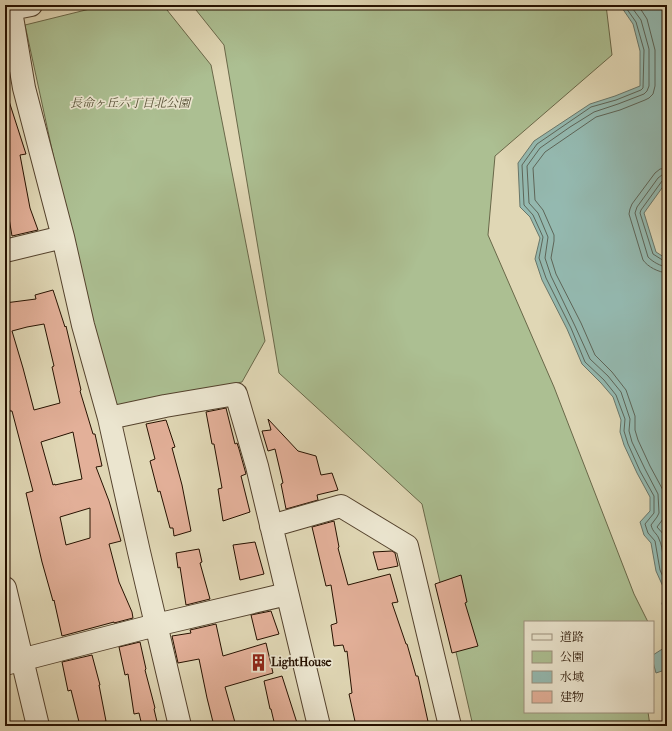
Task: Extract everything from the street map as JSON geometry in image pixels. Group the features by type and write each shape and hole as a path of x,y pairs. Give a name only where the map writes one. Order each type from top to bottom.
{"street":[{"path":"17,6 24,88 62,237 82,325 109,418 180,726"},
{"path":"5,251 62,237"},
{"path":"109,418 165,406 236,394 257,466 319,726"},
{"path":"271,526 341,506 407,546 450,726"},
{"path":"5,588 14,662 38,726"},
{"path":"14,662 156,625 287,594"}],"green space":[{"name":"長命ヶ丘六丁目北公園","path":"106,5 163,5 211,65 265,341 242,382 113,406 69,228 25,25"},
{"path":"192,5 606,5 612,55 495,156 488,235 554,387 634,594 648,621 524,621 524,713 648,713 650,726 473,726 422,504 279,373 224,45"}],"water":[{"path":"620,5 667,5 667,181 644,213 656,252 667,259 667,612 662,604 665,591 656,571 651,543 644,535 640,522 650,511 650,497 624,445 620,432 621,420 613,397 582,364 567,329 542,280 535,259 540,238 530,217 520,207 518,163 534,141 590,104 640,86 640,51 633,24"},
{"path":"667,646 667,671 656,673 654,666 654,654"}],"building":[{"path":"8,98 26,154 20,155 30,208 38,230 12,236 5,190 5,99"},
{"path":"53,290 65,327 66,326 80,391 93,434 95,434 102,466 96,467 109,501 121,541 109,544 119,582 132,612 133,618 62,636 54,600 53,601 42,562 26,493 33,491 12,411 10,411 5,393 5,303 36,299 35,295","holes":["44,324 54,366 52,367 60,403 34,410 12,331","73,432 82,479 53,485 41,442","90,508 90,538 66,545 60,517"]},
{"path":"226,408 235,444 237,443 246,474 241,476 250,512 223,521 218,489 222,488 214,444 212,444 206,412"},
{"path":"268,419 298,451 316,456 321,475 332,473 338,490 317,495 318,500 286,509 281,484 283,483 275,449 268,451 262,431 271,430"},
{"path":"166,420 175,447 172,448 182,485 191,531 174,536 173,528 170,528 160,491 158,492 150,461 155,459 146,424"},
{"path":"334,521 338,548 348,585 390,574 398,602 392,603 407,644 416,676 418,676 429,726 356,726 349,694 352,693 347,651 345,652 343,645 334,646 331,625 337,623 331,585 326,586 312,527"},
{"path":"255,542 264,574 240,580 233,545"},
{"path":"199,549 202,562 200,563 210,599 186,605 180,567 178,568 176,553"},
{"path":"392,551 395,553 398,566 378,570 373,552"},
{"path":"461,575 467,602 465,603 478,646 452,653 435,584"},
{"path":"271,611 279,634 257,640 251,615"},
{"path":"216,624 223,656 266,643 273,673 225,687 236,726 214,726 199,659 178,663 172,636 191,633 190,630"},
{"path":"140,642 158,726 142,726 139,713 134,714 128,674 125,675 119,647"},
{"path":"92,655 100,685 106,721 89,726 80,726 71,690 68,691 62,662"},
{"path":"282,676 298,726 275,726 264,681"}],"place":[{"name":"LightHouse","path":"258,662"}]}
